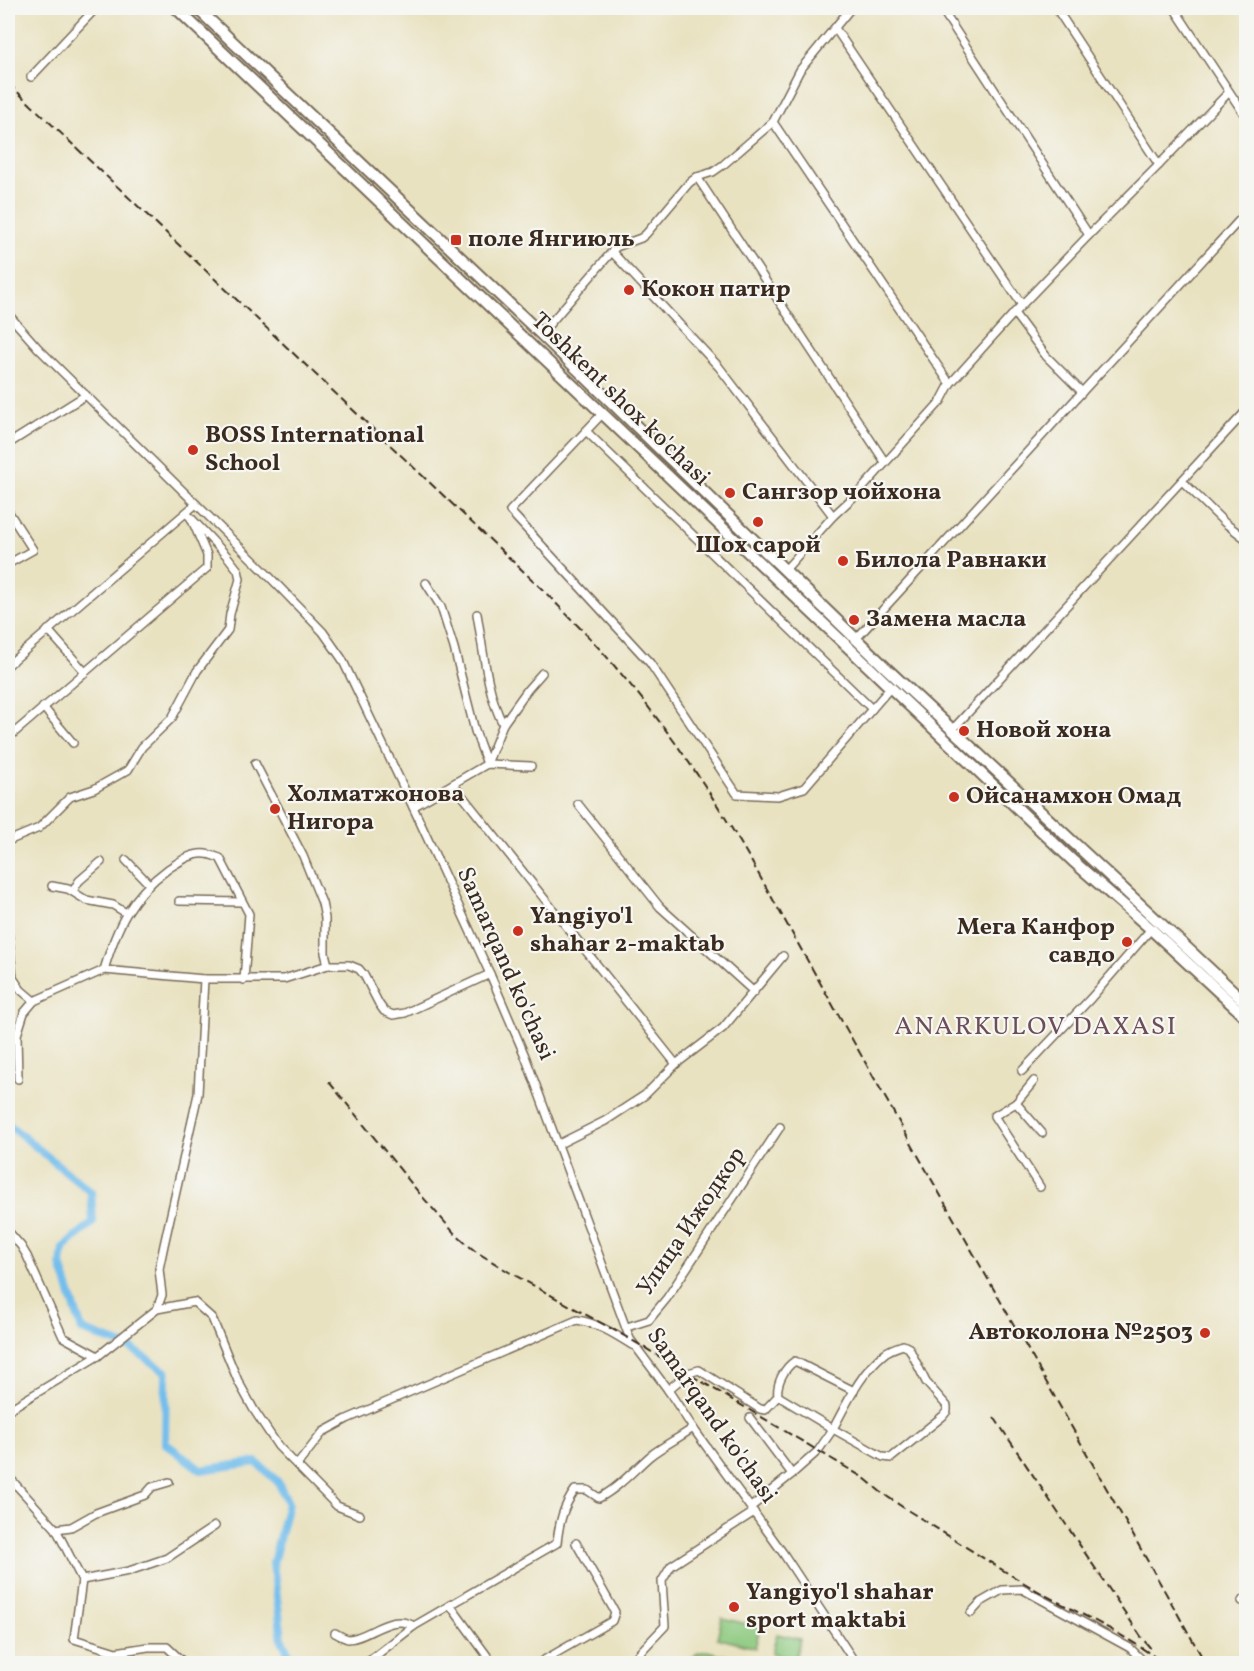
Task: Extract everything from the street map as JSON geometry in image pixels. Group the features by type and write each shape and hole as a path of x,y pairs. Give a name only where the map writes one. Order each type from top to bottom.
{"main road":[{"name":"Toshkent shox ko'chasi","path":"176,8 603,413 811,603 856,639 1246,1003"},
{"name":"Toshkent shox ko'chasi","path":"197,8 541,334 785,570 811,603 891,687 1073,861 1246,1017"},
{"path":"188,18 197,8"}],"street":[{"path":"31,77 96,8"},
{"path":"541,334 612,252 620,245 646,234 689,183 723,165 773,122 800,70 851,8"},
{"path":"941,8 1089,234"},
{"path":"1056,8 1160,165"},
{"path":"1174,8 1246,117"},
{"path":"835,28 1022,305"},
{"path":"785,570 832,516 860,491 941,401 950,384 1014,313 1229,92"},
{"path":"773,122 950,384"},
{"path":"698,177 885,462"},
{"path":"856,639 1246,213"},
{"path":"612,252 719,367 832,516"},
{"path":"1014,313 1046,356 1082,392"},
{"name":"Samarqand ko'chasi","path":"8,314 38,348 311,620 333,646 350,674 490,974 559,1144 630,1339 783,1553 856,1664"},
{"path":"8,444 86,395"},
{"path":"952,730 1246,411"},
{"path":"603,413 510,511 650,663 737,794 778,796 804,788 891,687"},
{"path":"586,431 872,709"},
{"path":"1182,481 1246,539"},
{"path":"8,665 188,516 196,504"},
{"path":"8,511 33,550 8,564"},
{"path":"8,738 207,568 207,555 188,516"},
{"path":"8,841 39,828 70,797 94,789 128,770 142,747 172,718 197,671 228,630 240,579 238,570 188,516"},
{"path":"426,583 441,607 475,731 487,764"},
{"path":"477,614 491,691 503,723"},
{"path":"48,630 85,672"},
{"path":"487,764 503,723 542,673"},
{"path":"43,707 73,742"},
{"path":"255,763 303,856 322,903 328,965"},
{"path":"413,807 487,764 531,766"},
{"path":"453,784 675,1064"},
{"path":"578,804 660,908 754,992"},
{"path":"104,970 111,946 126,913 141,891 185,857 206,853 220,858 249,914 244,980"},
{"path":"126,860 149,884"},
{"path":"73,891 101,861"},
{"path":"52,886 73,891 86,900 113,905 126,913"},
{"path":"179,901 242,902"},
{"path":"1022,1071 1091,998 1151,929"},
{"path":"8,933 13,978 21,990 34,1001"},
{"path":"559,1144 605,1121 645,1095 675,1064 723,1028 783,956"},
{"path":"18,1079 17,1035 24,1013 34,1001 104,970 204,979 244,980 284,979 328,965 349,965 359,969 367,977 381,1008 393,1015 405,1013 490,974"},
{"path":"157,1309 162,1295 159,1269 198,1094 204,979"},
{"path":"1034,1081 1016,1103 994,1116 1040,1187"},
{"path":"1016,1103 1042,1133"},
{"name":"Улица Ижодкор","path":"627,1327 649,1320 667,1298 780,1127"},
{"path":"8,1231 27,1256 63,1337 98,1356"},
{"path":"8,1410 98,1356 157,1309 194,1302 212,1318 238,1381 278,1446 337,1506 360,1515"},
{"path":"297,1465 323,1432 347,1419 578,1320 589,1322 618,1336 638,1349"},
{"path":"629,1664 664,1626 662,1581 671,1566 752,1509 818,1451 833,1429 854,1391 886,1352 903,1345 909,1348 926,1382 947,1406 943,1416 891,1458 883,1457 833,1429 778,1396 777,1390 787,1366 795,1361 854,1391"},
{"path":"668,1390 688,1373 699,1370 760,1409 765,1410 778,1396"},
{"path":"750,1418 792,1474"},
{"path":"365,1664 414,1626 557,1543 560,1520 574,1490 587,1490 599,1498 613,1491 653,1454 693,1428"},
{"path":"8,1476 56,1529 82,1580 74,1639 116,1652 166,1647 185,1664"},
{"path":"56,1529 71,1527 96,1513 145,1495 152,1487 169,1482"},
{"path":"82,1580 129,1571 167,1558 215,1526"},
{"path":"537,1664 612,1621 615,1612 576,1543"},
{"path":"971,1613 981,1602 1002,1590 1022,1589 1130,1648 1146,1664"},
{"path":"450,1605 493,1664"},
{"path":"334,1633 347,1639 400,1622 414,1626"}],"green space":[{"path":"722,1618 760,1627 755,1648 717,1638"},
{"path":"777,1634 800,1639 795,1659 772,1653"},
{"path":"707,1651 755,1663 683,1663 698,1653"}],"waterway":[{"path":"8,1124 91,1192 93,1222 63,1248 61,1265 82,1330 131,1348 166,1372 165,1443 201,1470 256,1462 278,1482 288,1503 273,1563 282,1640 294,1664"}],"railway":[{"path":"8,83 542,589 599,648 654,714 720,809 750,859 1206,1664"},
{"path":"329,1082 420,1194 456,1235 475,1251 630,1339 864,1478 904,1508 992,1563 1045,1595 1121,1635 1164,1664"},
{"path":"994,1417 1152,1650"}],"place":[{"name":"поле Янгиюль","path":"456,240"},
{"name":"Кокон патир","path":"629,290"},
{"name":"BOSS International School","path":"193,450"},
{"name":"Сангзор чойхона","path":"730,493"},
{"name":"Шох сарой","path":"758,522"},
{"name":"Билола Равнаки","path":"843,561"},
{"name":"Замена масла","path":"854,620"},
{"name":"Новой хона","path":"964,731"},
{"name":"Ойсанамхон Омад","path":"954,797"},
{"name":"Холматжонова Нигора","path":"275,809"},
{"name":"Yangiyo'l shahar 2-maktab","path":"518,931"},
{"name":"Мега Канфор савдо","path":"1127,942"},
{"name":"Автоколона №2503","path":"1205,1333"},
{"name":"Yangiyo'l shahar sport maktabi","path":"734,1607"}],"district":[{"name":"ANARKULOV DAXASI","path":"1036,1027"}]}
